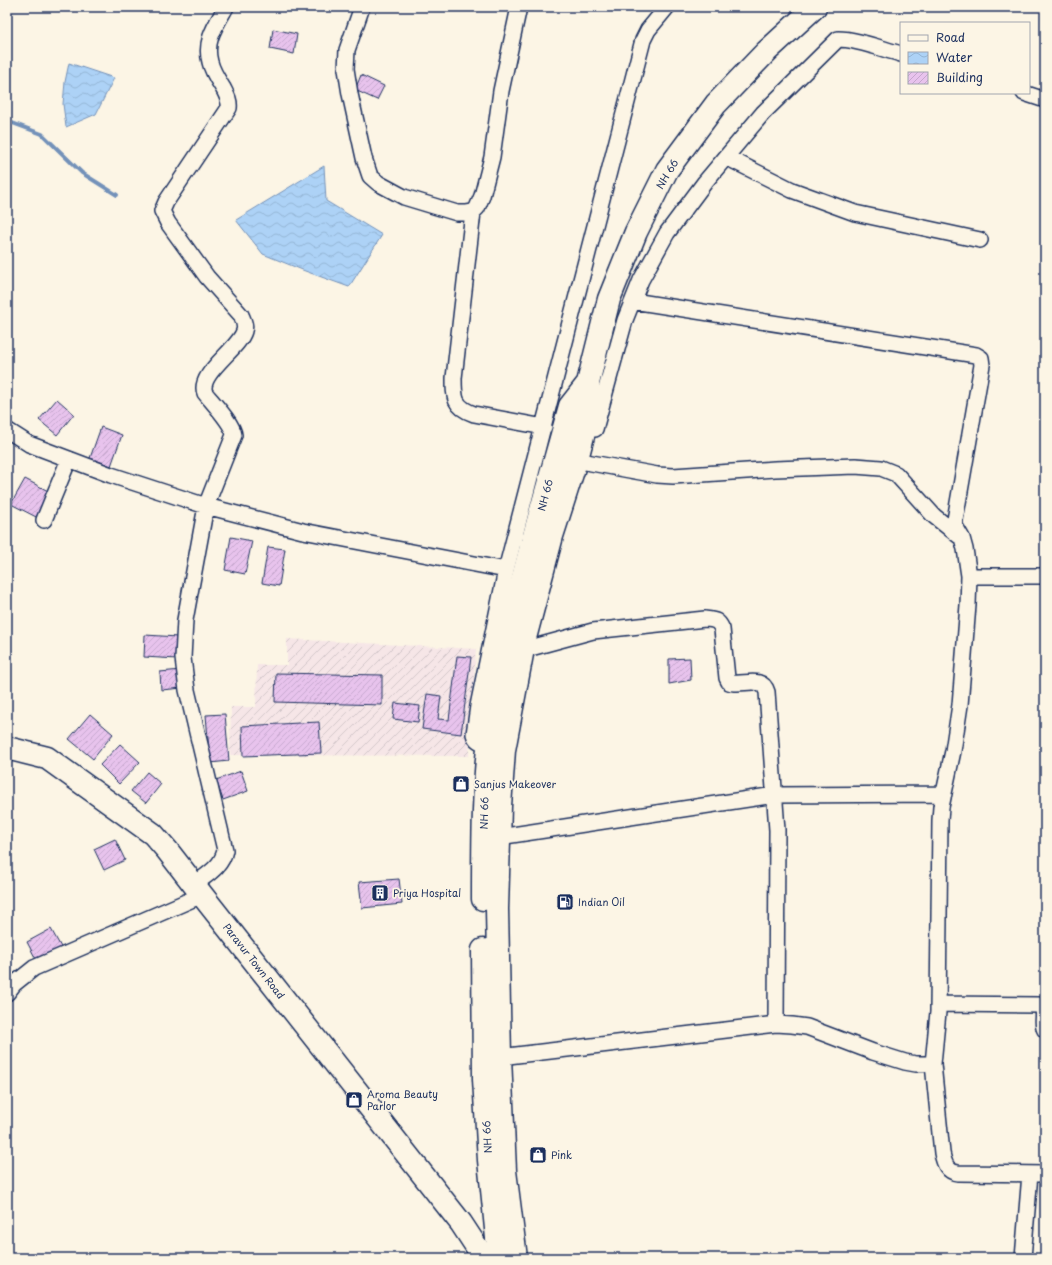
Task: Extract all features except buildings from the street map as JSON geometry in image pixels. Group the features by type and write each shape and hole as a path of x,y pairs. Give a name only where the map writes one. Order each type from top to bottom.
{"main road":[{"name":"NH 66","path":"516,1258 505,1171 500,1057 497,909 500,806 504,750 527,630 557,519 578,455 590,409 588,383 609,299 636,232 667,170 716,104 767,51 815,7"},
{"name":"NH 66","path":"499,1258 489,1160 484,1079 483,865 484,808 489,744 499,676 533,538 570,406 588,383"},
{"name":"Paravur Town Road","path":"7,748 47,758 153,834 461,1223 484,1258"},
{"path":"461,1223 496,1232"}],"street":[{"path":"7,993 14,984 34,968 198,890 222,861 225,850 187,690 183,658 185,620 206,506 234,435 230,424 203,389 208,376 242,337 245,327 241,316 207,277 168,223 162,211 166,202 229,108 229,100 210,64 208,52 208,42 226,7"},
{"path":"362,7 347,50 346,69 364,158 370,176 378,183 404,196 457,213 473,212 477,208 482,196 492,157 501,91 519,7"},
{"path":"489,744 479,742 474,734 478,706 506,570 644,40 648,30 667,7"},
{"path":"557,519 566,515 571,509 586,462 625,320 641,280 667,233 705,182 763,113 838,40 844,39 858,42 900,54"},
{"path":"1027,94 1045,100"},
{"path":"726,157 792,190 855,213 980,240"},
{"path":"473,212 454,378 454,394 458,404 464,410 474,414 544,427"},
{"path":"633,301 979,356 981,358 982,365 955,520 955,526 962,538 965,549 969,576 968,605 960,705 940,820 938,1004 933,1064 942,1153 945,1163 950,1170 958,1173 1038,1174 1023,1258"},
{"path":"7,430 29,444 68,459 111,475 206,506 303,530 506,570"},
{"path":"44,520 68,459"},
{"path":"586,462 668,476 775,469 855,466 881,468 896,474 934,516 962,538"},
{"path":"969,576 1045,576"},
{"path":"523,650 593,631 705,619 715,620 719,622 722,629 728,682 736,684 758,682 766,688 777,830 776,1024"},
{"path":"499,837 775,795 944,794"},
{"path":"938,1004 1039,1005 1044,1011 1043,1025 1045,1030"},
{"path":"500,1057 776,1024 807,1027 873,1052 905,1062 916,1064 933,1064"}],"shaded area":[{"path":"287,639 476,649 469,756 230,755 231,707 256,707 257,665 287,665"}],"water":[{"path":"69,63 114,78 96,114 66,127 63,104 65,82"},
{"path":"324,166 326,201 382,235 349,287 263,254 236,220"}],"waterway":[{"path":"7,121 42,134 82,173 117,195"}],"place":[{"name":"Sanjus Makeover","path":"461,784"},
{"name":"Priya Hospital","path":"380,893"},
{"name":"Indian Oil","path":"565,902"},
{"name":"Aroma Beauty Parlor","path":"354,1100"},
{"name":"Pink","path":"538,1155"}]}
